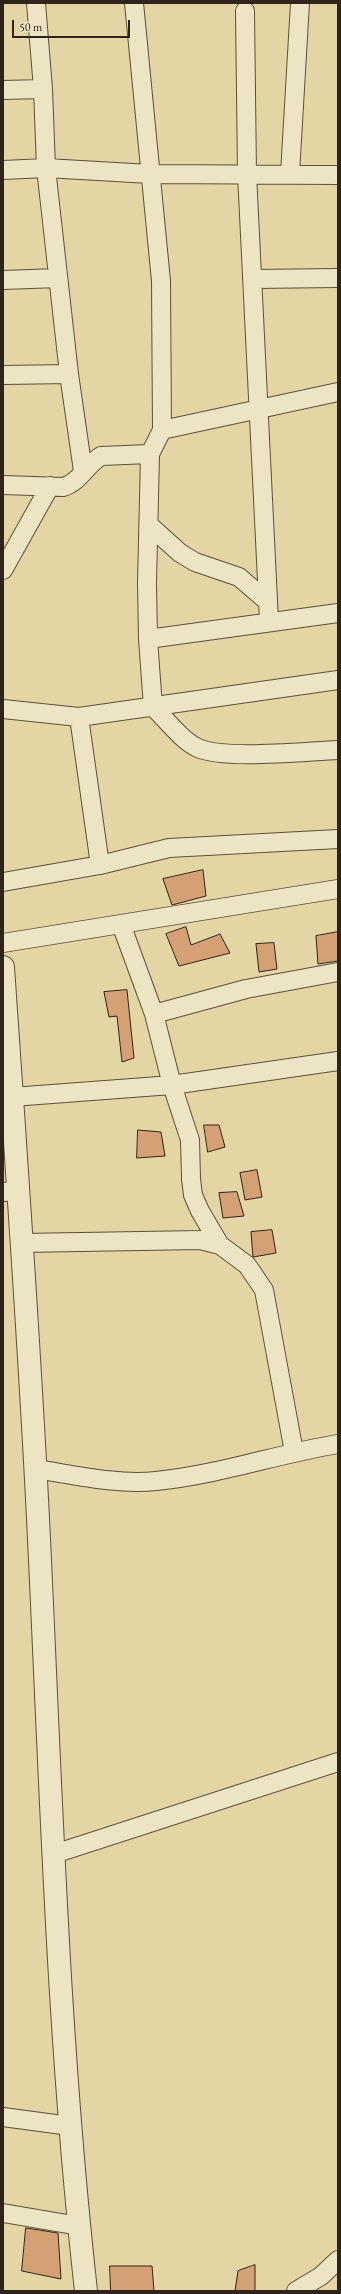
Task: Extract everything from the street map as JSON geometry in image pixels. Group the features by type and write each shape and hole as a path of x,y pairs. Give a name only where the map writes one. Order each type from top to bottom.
{"street":[{"path":"36,3 43,89 46,168 69,374 83,472"},
{"path":"134,3 161,281 162,430 150,454 148,639 153,707 188,740 199,748 242,754 338,750"},
{"path":"290,174 300,3"},
{"path":"245,11 248,174 269,621"},
{"path":"3,90 43,89"},
{"path":"3,170 46,168 150,174 338,175"},
{"path":"3,280 58,278"},
{"path":"253,279 338,278"},
{"path":"3,375 69,374"},
{"path":"162,430 258,408 338,392"},
{"path":"3,485 50,486 63,488 72,485 83,472 101,456 150,454"},
{"path":"3,570 50,486"},
{"path":"149,524 180,553 195,562 239,577 268,602"},
{"path":"148,639 269,621 338,613"},
{"path":"3,709 79,717 338,680"},
{"path":"79,717 100,864"},
{"path":"3,882 100,864 169,848 338,840"},
{"path":"3,943 338,889"},
{"path":"121,924 154,1014 172,1085 190,1140 193,1195 200,1211 220,1245"},
{"path":"3,967 4,1008 12,1097 10,1191 22,1243 36,1469 54,1854 70,2126 86,2291"},
{"path":"154,1014 246,989 338,972"},
{"path":"12,1097 172,1085 338,1061"},
{"path":"22,1243 200,1240 220,1245 247,1265 264,1290 294,1452"},
{"path":"36,1469 117,1481 156,1482 338,1444"},
{"path":"54,1854 338,1762"},
{"path":"3,2117 70,2126"},
{"path":"3,2213 79,2226"},
{"path":"296,2291 321,2276 338,2260"}],"building":[{"path":"203,870 206,896 172,905 163,879"},
{"path":"186,927 191,945 220,934 230,953 179,966 166,934"},
{"path":"338,932 338,961 318,964 316,936"},
{"path":"274,943 277,969 259,972 256,944"},
{"path":"127,990 134,1058 122,1062 117,1016 109,1017 104,992"},
{"path":"204,1125 219,1125 225,1147 208,1152"},
{"path":"138,1130 161,1132 165,1156 137,1158"},
{"path":"257,1170 262,1197 245,1200 240,1173"},
{"path":"237,1192 244,1216 223,1218 219,1193"},
{"path":"272,1230 276,1253 253,1257 251,1232"},
{"path":"26,2228 58,2233 61,2279 22,2271"},
{"path":"255,2265 255,2291 235,2291 238,2271"},
{"path":"110,2266 152,2266 154,2291 111,2291"}]}
